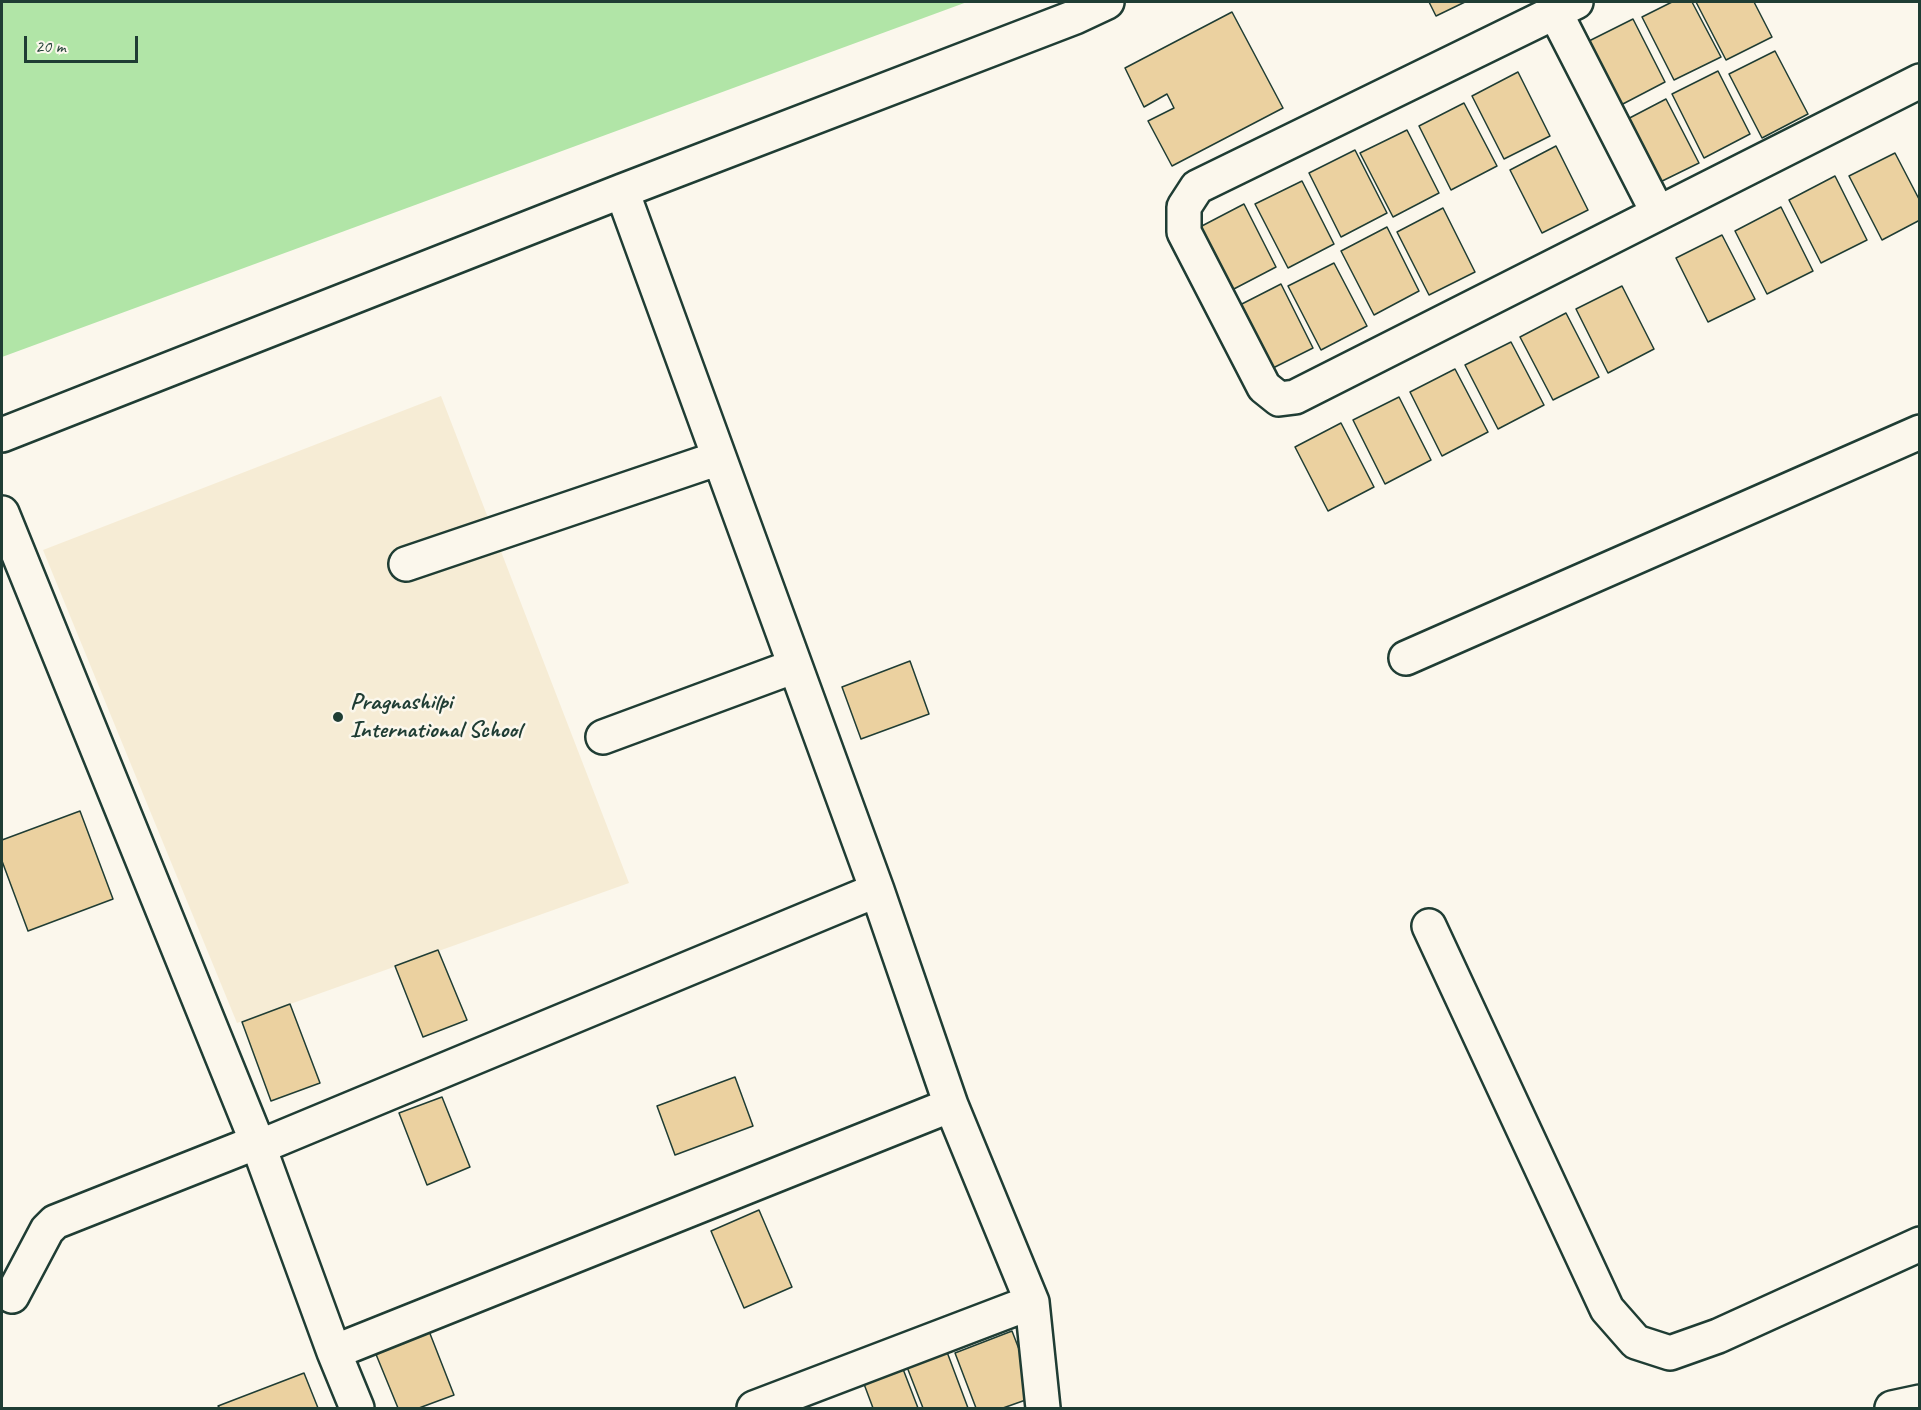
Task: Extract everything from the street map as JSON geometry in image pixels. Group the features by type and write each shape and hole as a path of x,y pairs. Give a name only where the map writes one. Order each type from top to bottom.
{"street":[{"path":"2,435 622,191 1075,17 1107,2"},
{"path":"1659,213 1566,7 1197,187 1184,207 1184,232 1264,387 1279,399 1295,397 1659,213 1920,81"},
{"path":"622,191 877,890 951,1105 1032,1302 1043,1408"},
{"path":"1406,658 1920,432"},
{"path":"406,564 719,458"},
{"path":"2,513 258,1144 334,1352 357,1408"},
{"path":"603,737 795,666"},
{"path":"12,1296 47,1230 55,1222 258,1144 877,890"},
{"path":"1429,926 1607,1309 1636,1342 1670,1353 1718,1336 1920,1245"},
{"path":"334,1352 951,1105"},
{"path":"754,1408 1032,1302"},
{"path":"1892,1408 1920,1402"}],"shaded area":[{"name":"Pragnashilpi International School","path":"441,396 629,883 237,1023 43,550"}],"green space":[{"path":"2,2 967,2 2,357"}],"building":[{"path":"1429,2 1465,2 1436,16"},
{"path":"1672,2 1692,2 1721,57 1674,80 1642,17"},
{"path":"1696,2 1754,2 1772,37 1726,60"},
{"path":"1232,12 1283,108 1172,166 1148,121 1174,108 1167,94 1144,107 1125,68"},
{"path":"1633,19 1665,82 1619,106 1587,42"},
{"path":"1775,51 1808,114 1762,138 1729,74"},
{"path":"1718,71 1750,134 1704,158 1672,94"},
{"path":"1518,72 1550,136 1504,159 1472,96"},
{"path":"1666,99 1699,163 1652,186 1620,123"},
{"path":"1464,103 1497,166 1451,190 1419,126"},
{"path":"1407,130 1439,193 1393,217 1360,153"},
{"path":"1556,146 1588,210 1542,233 1510,170"},
{"path":"1355,150 1387,213 1341,237 1309,173"},
{"path":"1895,153 1920,201 1920,220 1882,240 1849,176"},
{"path":"1835,176 1867,240 1821,263 1789,200"},
{"path":"1302,181 1334,244 1288,268 1255,204"},
{"path":"1244,204 1276,267 1230,291 1198,228"},
{"path":"1781,207 1813,271 1767,294 1735,231"},
{"path":"1443,208 1475,272 1429,295 1397,232"},
{"path":"1387,227 1419,291 1374,315 1341,251"},
{"path":"1722,235 1755,299 1708,322 1676,258"},
{"path":"1334,263 1367,326 1321,350 1288,286"},
{"path":"1281,284 1313,348 1267,371 1234,308"},
{"path":"1622,286 1654,349 1608,373 1576,309"},
{"path":"1566,313 1599,377 1553,400 1520,337"},
{"path":"1511,342 1544,405 1498,429 1465,365"},
{"path":"1455,369 1488,432 1442,456 1410,392"},
{"path":"1399,397 1431,460 1385,484 1353,420"},
{"path":"1341,423 1374,487 1328,511 1295,447"},
{"path":"910,661 929,714 861,739 842,687"},
{"path":"80,811 113,899 28,931 2,861 2,840"},
{"path":"438,950 467,1020 423,1037 395,966"},
{"path":"290,1004 320,1083 271,1101 242,1022"},
{"path":"735,1077 753,1126 675,1155 657,1106"},
{"path":"442,1097 470,1167 427,1185 399,1113"},
{"path":"759,1210 792,1287 744,1308 711,1231"},
{"path":"427,1326 454,1395 419,1408 398,1408 373,1347"},
{"path":"1012,1331 1037,1396 1003,1408 976,1408 955,1353"},
{"path":"947,1352 968,1408 923,1408 907,1367"},
{"path":"903,1369 918,1408 873,1408 864,1384"},
{"path":"304,1373 318,1408 220,1408 218,1406"}],"place":[{"name":"Pragnashilpi International School","path":"338,717"}]}
